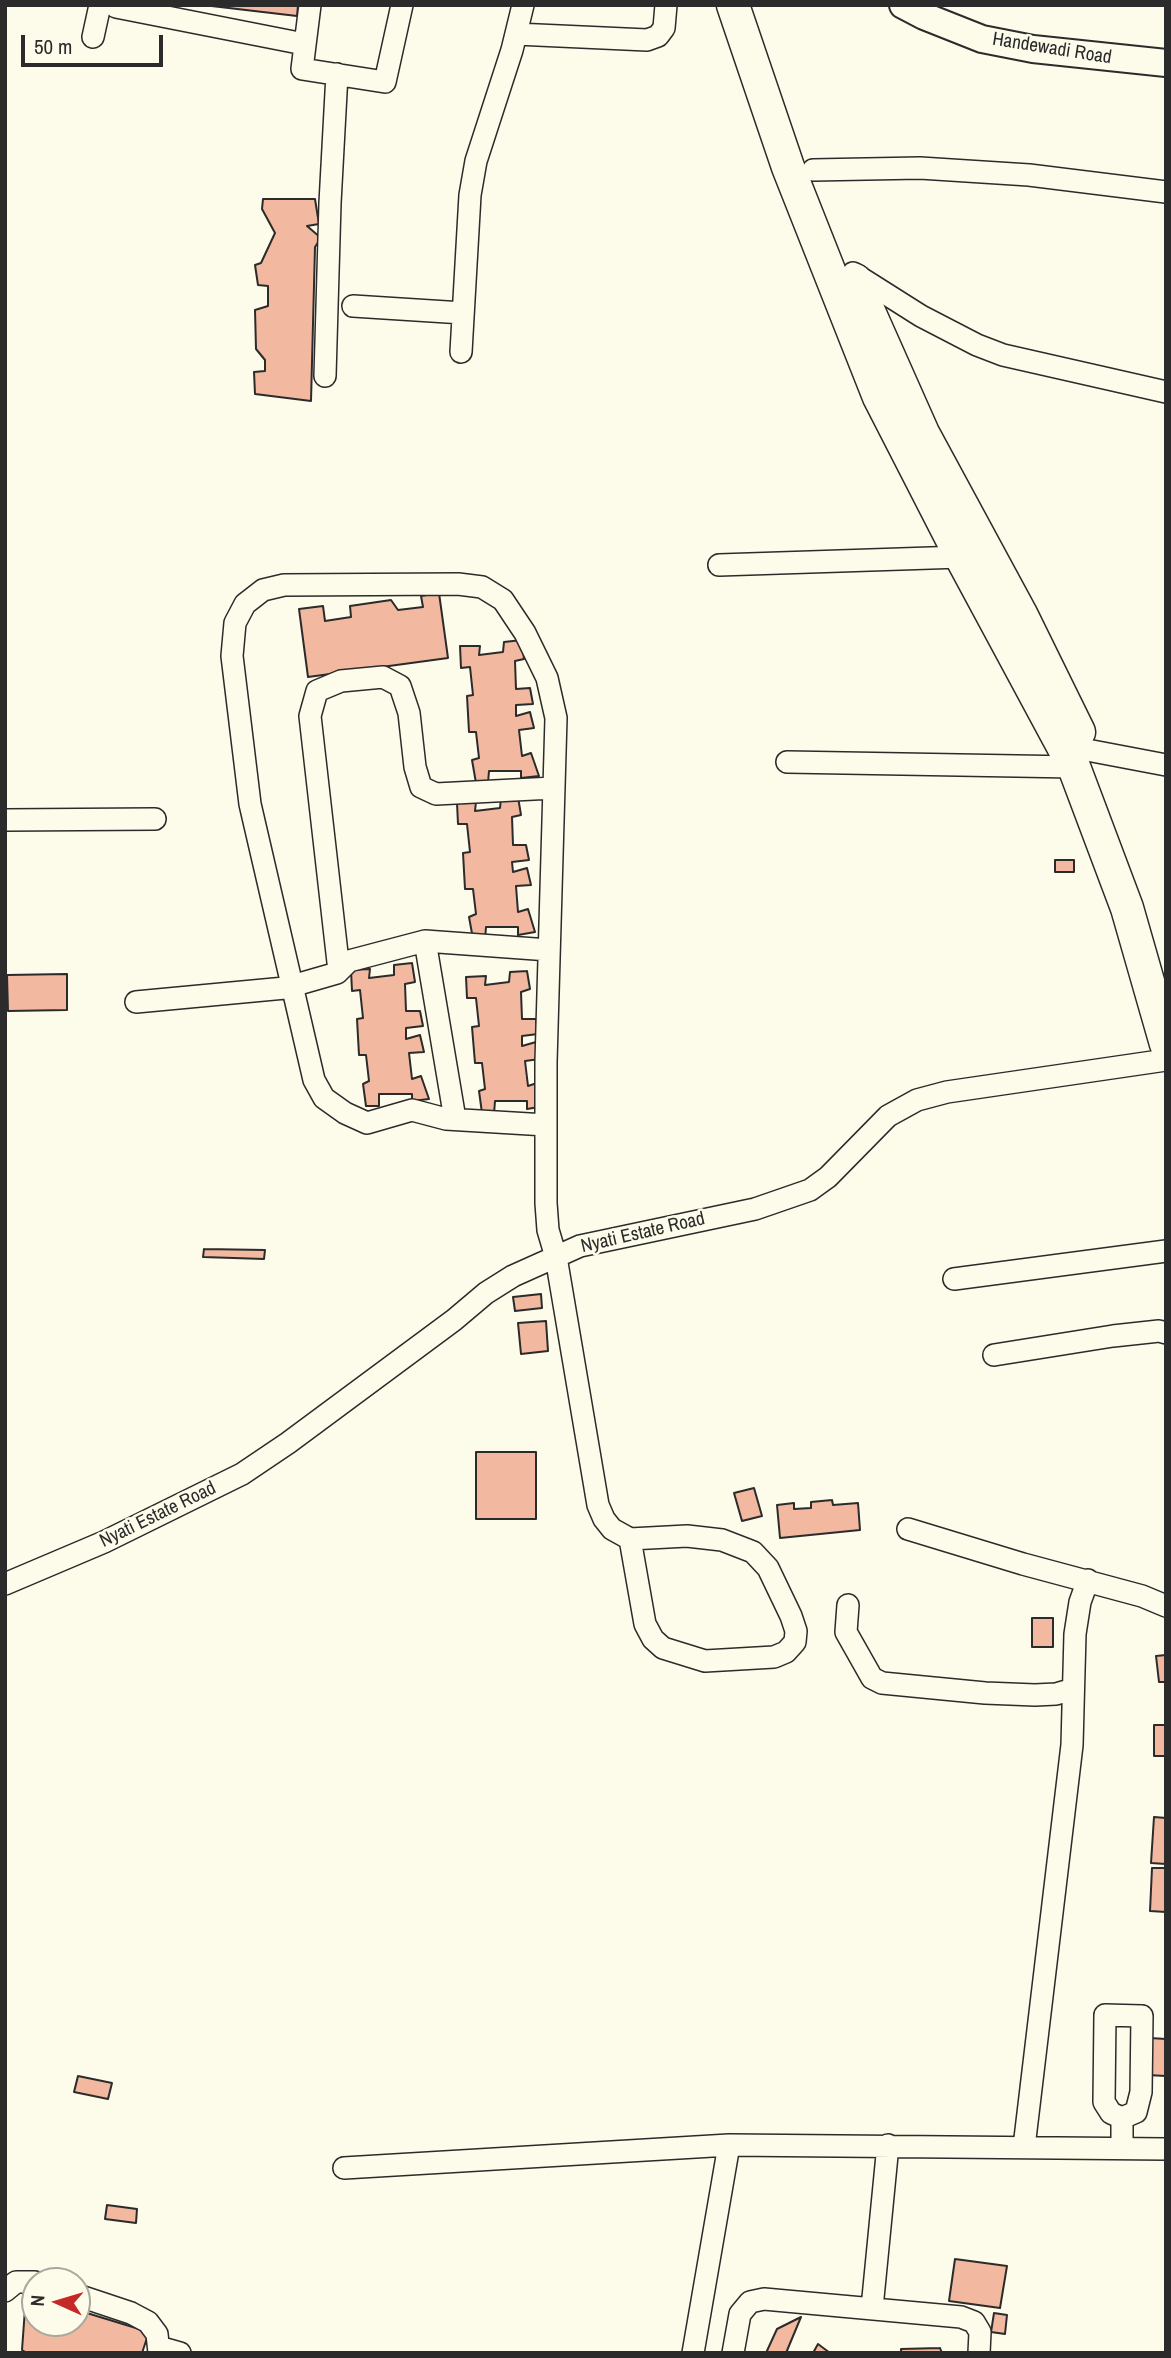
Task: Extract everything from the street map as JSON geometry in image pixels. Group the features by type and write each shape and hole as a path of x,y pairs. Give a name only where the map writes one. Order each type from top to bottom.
{"highway":[{"path":"733,5 788,167 879,397 961,557 1081,758 1099,775 1141,885 1166,963"},
{"path":"756,5 834,232 851,272 923,433 1021,614 1081,758 1166,1044"}],"main road":[{"name":"Handewadi Road","path":"917,9 982,38 1033,49 1166,63"}],"street":[{"path":"93,37 100,5"},
{"path":"116,5 304,44"},
{"path":"310,5 302,69 385,82 402,5"},
{"path":"461,352 470,195 476,161 523,5"},
{"path":"516,34 647,40 658,36 664,28 666,5"},
{"path":"325,376 337,74"},
{"path":"813,170 920,168 1030,175 1166,192"},
{"path":"851,272 921,316 977,345 1003,355 1166,392"},
{"path":"353,306 463,313"},
{"path":"719,565 961,557"},
{"path":"546,1125 455,1119 412,1110 367,1123 345,1113 324,1098 314,1080 250,804 232,656 235,623 245,604 263,590 284,585 458,584 482,587 503,600 525,633 547,678 556,718 549,950 546,1203 548,1230 556,1257 598,1505 612,1530 630,1539 687,1536 722,1540 753,1552 768,1568 791,1616 796,1631 795,1642 786,1652 774,1657 705,1661 663,1648 653,1639 641,1611 630,1539"},
{"path":"339,971 310,716 317,691 341,681 383,677 400,687 409,713 415,767 421,787 436,794 553,788"},
{"path":"787,762 1081,758 1166,765"},
{"path":"5,820 155,819"},
{"path":"135,1002 292,986 339,971 349,961 425,941 549,950"},
{"path":"425,941 455,1119"},
{"name":"Nyati Estate Road","path":"5,1584 104,1542 242,1474 454,1320 486,1293 513,1276 580,1246 755,1209 799,1194 828,1177 888,1116 917,1100 947,1091 1166,1060"},
{"path":"954,1279 1166,1251"},
{"path":"994,1355 1113,1336 1158,1331 1166,1333"},
{"path":"908,1529 1023,1564 1088,1580 1166,1606"},
{"path":"1024,2147 1072,1745 1075,1634 1080,1602 1088,1580"},
{"path":"848,1605 846,1632 872,1678 882,1683 1035,1695 1056,1694 1073,1689"},
{"path":"1122,2118 1122,2148"},
{"path":"344,2168 729,2145 1166,2149"},
{"path":"693,2353 729,2145"},
{"path":"872,2308 888,2145"},
{"path":"5,2291 16,2282 21,2282"},
{"path":"91,2299 131,2312 148,2322 157,2334 159,2350 180,2353"},
{"path":"733,2353 740,2314 750,2302 764,2299 961,2317 974,2322 980,2332 979,2353"}],"building":[{"path":"203,5 298,5 297,16"},
{"path":"263,199 315,199 319,224 307,226 321,238 315,247 311,401 255,394 254,372 265,371 265,360 256,349 255,310 268,306 268,286 258,285 255,265 261,263 275,233 262,209"},
{"path":"439,593 448,658 308,677 299,609 323,606 325,621 351,617 350,606 391,600 398,610 423,607 421,596"},
{"path":"522,640 524,659 515,661 516,689 530,688 533,704 516,705 516,716 530,712 534,728 519,730 522,756 531,753 539,776 521,778 521,771 489,771 488,783 476,783 472,760 479,758 476,732 469,732 467,696 473,695 470,667 461,668 460,646 480,646 479,655 503,652 504,642"},
{"path":"518,797 521,815 512,817 513,845 526,845 529,860 512,862 513,872 527,868 531,885 516,886 518,912 528,909 535,932 518,935 518,927 486,927 485,940 473,939 469,917 476,914 473,889 465,889 463,853 470,852 467,824 458,824 457,803 476,802 475,811 500,808 501,798"},
{"path":"1055,860 1074,860 1074,872 1055,872"},
{"path":"412,963 415,982 405,984 406,1011 420,1011 423,1026 406,1028 406,1039 420,1035 424,1052 409,1053 412,1079 421,1076 429,1099 412,1101 412,1094 379,1094 379,1106 366,1106 363,1084 369,1081 366,1055 359,1055 357,1019 363,1018 360,990 352,991 351,970 370,969 369,978 394,975 394,965"},
{"path":"527,971 530,989 521,992 522,1019 536,1019 538,1034 522,1036 522,1046 536,1042 540,1059 525,1061 528,1086 537,1083 545,1106 527,1109 527,1101 495,1101 494,1114 482,1113 479,1091 485,1089 482,1063 475,1063 472,1027 479,1026 476,998 467,998 466,977 486,976 485,985 509,982 510,972"},
{"path":"67,974 67,1010 8,1011 7,975"},
{"path":"204,1249 265,1250 264,1259 203,1257"},
{"path":"541,1294 542,1308 515,1311 513,1297"},
{"path":"546,1321 548,1351 521,1354 518,1323"},
{"path":"476,1452 536,1452 536,1519 476,1519"},
{"path":"754,1488 762,1516 742,1521 734,1493"},
{"path":"832,1500 833,1505 858,1503 860,1530 780,1538 777,1505 794,1503 794,1509 811,1508 811,1502"},
{"path":"1032,1618 1053,1618 1053,1647 1032,1647"},
{"path":"1166,1655 1166,1682 1159,1682 1156,1656"},
{"path":"1154,1725 1166,1725 1166,1756 1154,1756"},
{"path":"1154,1817 1166,1818 1166,1864 1151,1863"},
{"path":"1152,1868 1166,1868 1166,1912 1150,1911"},
{"path":"1150,2038 1166,2039 1166,2076 1147,2075"},
{"path":"78,2076 112,2083 108,2099 74,2092"},
{"path":"107,2205 137,2209 136,2223 105,2219"},
{"path":"955,2259 1007,2266 1000,2308 949,2301"},
{"path":"994,2313 1007,2315 1005,2334 991,2332"},
{"path":"91,2314 149,2332 142,2353 27,2353 22,2350 23,2337 91,2337"},
{"path":"801,2317 786,2353 766,2353 777,2329"},
{"path":"818,2344 830,2353 813,2353"},
{"path":"940,2348 942,2353 901,2353 901,2349"}]}
